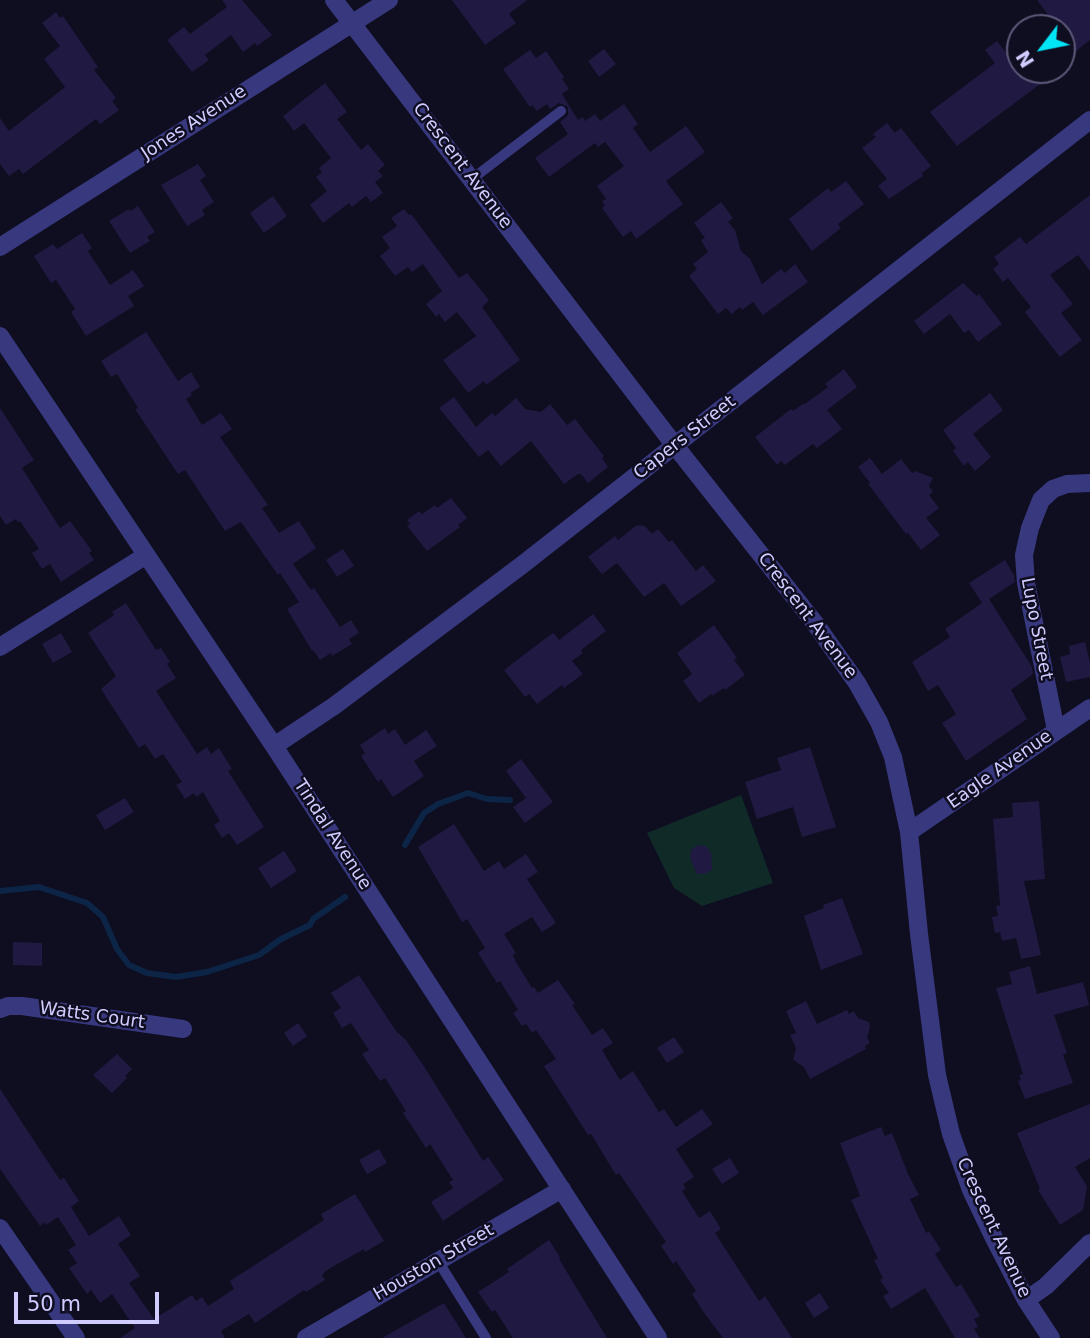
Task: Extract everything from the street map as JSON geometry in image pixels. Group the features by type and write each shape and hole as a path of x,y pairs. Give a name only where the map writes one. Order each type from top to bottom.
{"street":[{"name":"Crescent Avenue","path":"334,0 676,447 814,622 857,683 880,722 893,758 909,832 937,1075 951,1134 971,1190 1026,1300 1051,1338"},
{"name":"Jones Avenue","path":"0,247 388,0"},
{"name":"Capers Street","path":"274,746 334,706 676,447 809,339 1090,120"},
{"name":"Tindal Avenue","path":"0,336 274,746 658,1338"},
{"name":"Lupo Street","path":"1056,730 1026,583 1024,555 1030,528 1041,500 1053,489 1067,484 1090,483"},
{"path":"0,647 145,556"},
{"name":"Eagle Avenue","path":"909,832 1090,708"},
{"name":"Watts Court","path":"0,1009 22,1006 183,1029"},
{"name":"Houston Street","path":"306,1338 562,1189"},
{"path":"0,1228 76,1338"},
{"path":"1026,1300 1046,1286 1090,1243"}],"lane":[{"path":"472,179 561,111"},
{"path":"438,1261 486,1338"}],"green space":[{"path":"741,795 773,883 702,906 674,888 647,833"}],"building":[{"path":"222,0 242,0 272,35 243,52 231,35 205,55 209,60 192,72 167,40 184,27 190,34 227,7"},
{"path":"452,0 527,0 509,14 516,23 485,45"},
{"path":"1037,0 1090,0 1090,40 1076,51 1076,14 1048,14"},
{"path":"56,12 60,18 63,16 98,67 94,70 116,98 112,101 119,110 100,124 96,119 23,174 19,169 9,176 0,164 0,118 9,131 65,87 44,59 60,46 42,23"},
{"path":"997,41 1006,53 1006,84 1040,84 957,146 930,112 995,63 985,50"},
{"path":"604,49 616,64 599,77 588,61"},
{"path":"530,50 536,58 546,51 564,77 562,79 569,89 562,94 578,120 583,117 585,121 595,114 600,121 624,104 638,124 633,128 650,152 686,126 705,152 666,181 683,204 636,239 631,231 623,237 602,208 605,206 602,201 606,199 597,186 624,166 605,142 598,147 595,143 549,177 535,158 568,134 560,122 568,115 568,107 559,103 550,109 547,104 537,111 532,105 530,107 503,69"},
{"path":"325,83 347,112 337,119 361,150 368,144 385,165 378,171 383,176 375,182 383,193 371,202 366,196 352,207 349,203 323,223 310,205 327,191 316,177 322,172 319,168 331,158 304,123 294,131 283,116"},
{"path":"887,123 895,133 901,128 931,166 922,173 923,176 889,199 878,186 887,179 862,148 876,137 873,134"},
{"path":"198,164 206,176 200,180 214,202 202,210 205,215 187,226 161,185"},
{"path":"846,181 864,204 838,224 841,228 812,251 789,219 828,188 831,192"},
{"path":"1090,195 1090,271 1078,255 1050,275 1073,304 1061,313 1082,340 1060,357 1025,312 1031,307 1008,278 1003,282 993,269 999,264 994,257 1020,237 1026,244"},
{"path":"273,196 287,216 264,233 250,213"},
{"path":"721,202 733,218 728,222 735,230 741,251 750,259 762,284 781,269 785,273 795,264 808,282 763,315 753,302 742,310 740,307 732,314 726,308 718,314 689,276 697,269 693,264 708,252 701,240 705,238 694,223"},
{"path":"138,206 155,232 147,237 150,241 130,253 109,221"},
{"path":"404,209 411,214 459,278 467,273 489,300 482,307 520,360 486,385 484,381 468,393 443,360 476,336 457,312 445,322 439,314 436,317 426,304 442,291 423,264 412,272 408,267 395,276 380,256 390,248 382,237 397,226 391,218"},
{"path":"82,233 92,248 88,251 110,285 133,270 144,286 128,296 134,306 86,336 71,312 75,309 56,280 51,283 34,256 53,244 57,249"},
{"path":"963,283 977,296 979,294 1002,324 978,342 969,330 964,333 950,314 924,334 914,321"},
{"path":"146,332 178,381 191,372 200,387 186,399 202,425 221,413 232,429 220,437 268,505 262,508 279,533 299,521 316,548 293,564 311,590 314,588 340,627 351,620 359,633 349,639 352,644 320,660 287,609 299,602 280,573 278,575 241,522 225,531 185,470 178,474 135,409 138,408 117,374 111,377 101,361"},
{"path":"844,369 857,387 827,410 842,429 817,448 813,444 785,465 781,461 777,465 755,437 791,409 793,411 805,404 828,387 825,384"},
{"path":"990,393 1003,410 973,434 991,457 975,471 968,462 964,466 953,451 956,448 943,430"},
{"path":"454,397 476,427 492,413 495,416 516,398 525,409 541,412 550,404 567,425 575,419 604,456 602,458 608,467 588,483 578,474 564,484 531,441 501,466 488,450 479,457 439,408"},
{"path":"0,408 34,460 22,468 60,528 70,521 92,551 89,553 94,560 61,582 50,564 42,569 32,553 39,549 20,521 18,523 16,519 6,525 0,516"},
{"path":"870,458 882,474 901,459 912,473 915,471 933,478 929,486 933,492 929,495 939,508 926,518 940,535 921,550 868,484 870,483 858,467"},
{"path":"451,498 467,518 458,525 460,527 427,551 407,526 410,524 407,520 419,511 422,514 435,505 437,508"},
{"path":"637,525 645,526 652,534 658,529 669,542 672,540 696,571 703,565 716,581 681,606 664,583 644,597 617,563 602,574 588,557 615,536 618,540"},
{"path":"343,549 354,566 337,577 326,560"},
{"path":"1005,560 1015,582 989,599 1032,667 1033,674 1011,690 1027,719 966,761 942,723 956,714 938,685 928,691 912,662 950,637 945,629 982,603 969,583"},
{"path":"126,603 156,650 161,648 176,678 156,691 197,754 207,747 211,754 219,748 232,769 228,771 264,827 237,845 229,833 222,838 214,825 220,821 203,792 196,797 194,793 185,799 176,785 182,782 163,754 155,759 145,744 139,748 101,689 116,676 88,633"},
{"path":"593,614 606,631 581,650 583,653 572,661 583,674 564,688 562,685 537,704 529,694 525,697 504,670 550,635 554,633 559,640"},
{"path":"714,625 737,658 734,660 745,675 725,690 724,688 712,696 711,694 699,703 683,681 692,674 677,653"},
{"path":"61,633 72,652 53,663 42,644"},
{"path":"1085,642 1090,677 1066,682 1060,657 1070,654 1069,646"},
{"path":"385,728 388,734 395,729 405,745 426,730 437,746 414,761 424,776 393,797 381,779 378,782 361,756 365,753 360,745"},
{"path":"810,747 836,827 802,837 793,807 757,819 745,782 781,770 777,758"},
{"path":"521,759 553,802 525,823 513,807 526,798 506,771"},
{"path":"125,798 134,812 105,830 96,815"},
{"path":"1039,801 1045,879 1024,881 1041,955 1021,959 1016,938 1002,941 1000,932 995,933 992,917 998,916 996,906 1000,905 993,819 1013,817 1012,803"},
{"path":"454,824 484,871 499,861 504,869 526,854 538,872 527,879 556,923 542,932 532,917 504,934 516,953 513,955 516,962 532,988 538,993 558,980 592,1035 603,1028 613,1043 602,1050 620,1080 633,1071 659,1112 664,1109 676,1127 702,1109 713,1124 676,1149 694,1177 683,1184 686,1188 682,1191 699,1218 710,1211 721,1229 715,1233 759,1301 765,1296 792,1338 723,1338 705,1314 692,1294 696,1291 676,1261 673,1264 661,1246 666,1242 619,1173 616,1175 591,1134 588,1135 544,1066 556,1059 536,1030 532,1033 526,1024 522,1026 513,1013 518,1010 478,953 485,948 467,919 462,922 418,847"},
{"path":"698,845 706,846 711,853 712,870 705,874 697,874 690,858 691,850"},
{"path":"284,851 297,871 271,888 258,868"},
{"path":"842,898 863,954 821,970 804,916"},
{"path":"13,942 42,943 42,966 13,965"},
{"path":"1030,966 1037,994 1083,982 1089,1005 1054,1015 1067,1053 1063,1055 1073,1083 1025,1099 1018,1081 1021,1080 1019,1075 1023,1074 996,988 1012,984 1009,972"},
{"path":"359,975 396,1031 406,1040 425,1068 483,1161 488,1157 504,1180 443,1221 431,1202 453,1188 449,1182 453,1180 430,1144 426,1148 403,1113 406,1111 385,1078 380,1081 362,1054 369,1050 351,1023 342,1028 333,1013 341,1008 331,993"},
{"path":"806,1001 817,1024 847,1010 849,1014 854,1011 858,1018 869,1022 870,1027 867,1038 870,1043 865,1046 866,1049 810,1079 804,1067 793,1060 796,1048 790,1035 796,1033 786,1011"},
{"path":"298,1023 307,1036 293,1046 284,1033"},
{"path":"674,1037 684,1052 667,1063 657,1048"},
{"path":"117,1054 132,1069 112,1093 93,1075"},
{"path":"0,1089 60,1180 64,1178 79,1201 71,1207 89,1236 119,1216 131,1235 118,1244 140,1276 129,1283 154,1319 192,1295 196,1301 202,1297 208,1306 234,1289 230,1281 324,1220 321,1214 355,1194 384,1241 327,1270 322,1275 325,1280 306,1292 304,1290 255,1323 249,1314 221,1331 225,1338 120,1338 135,1328 112,1294 100,1303 91,1290 87,1294 69,1268 77,1263 68,1250 76,1245 58,1217 40,1226 0,1169"},
{"path":"1090,1104 1090,1158 1075,1167 1087,1186 1083,1210 1060,1225 1038,1190 1040,1189 1017,1133"},
{"path":"881,1127 885,1136 892,1133 919,1195 910,1199 926,1233 929,1231 941,1250 935,1254 956,1287 961,1284 980,1316 974,1319 978,1327 974,1329 980,1338 955,1338 925,1288 891,1309 883,1296 889,1293 880,1280 883,1278 874,1260 878,1259 851,1200 860,1196 840,1143"},
{"path":"379,1149 387,1163 367,1174 359,1160"},
{"path":"730,1158 739,1173 722,1184 712,1169"},
{"path":"549,1240 607,1338 513,1338 495,1310 492,1312 478,1292 509,1272 507,1269"},
{"path":"820,1293 829,1308 814,1318 805,1303"},
{"path":"444,1303 466,1338 382,1338"}],"waterway":[{"path":"405,845 424,813 438,804 468,793 487,799 510,800"},
{"path":"0,891 39,887 87,903 103,917 117,949 129,965 147,973 176,977 207,972 259,955 281,939 310,925 313,919 345,897"}]}
